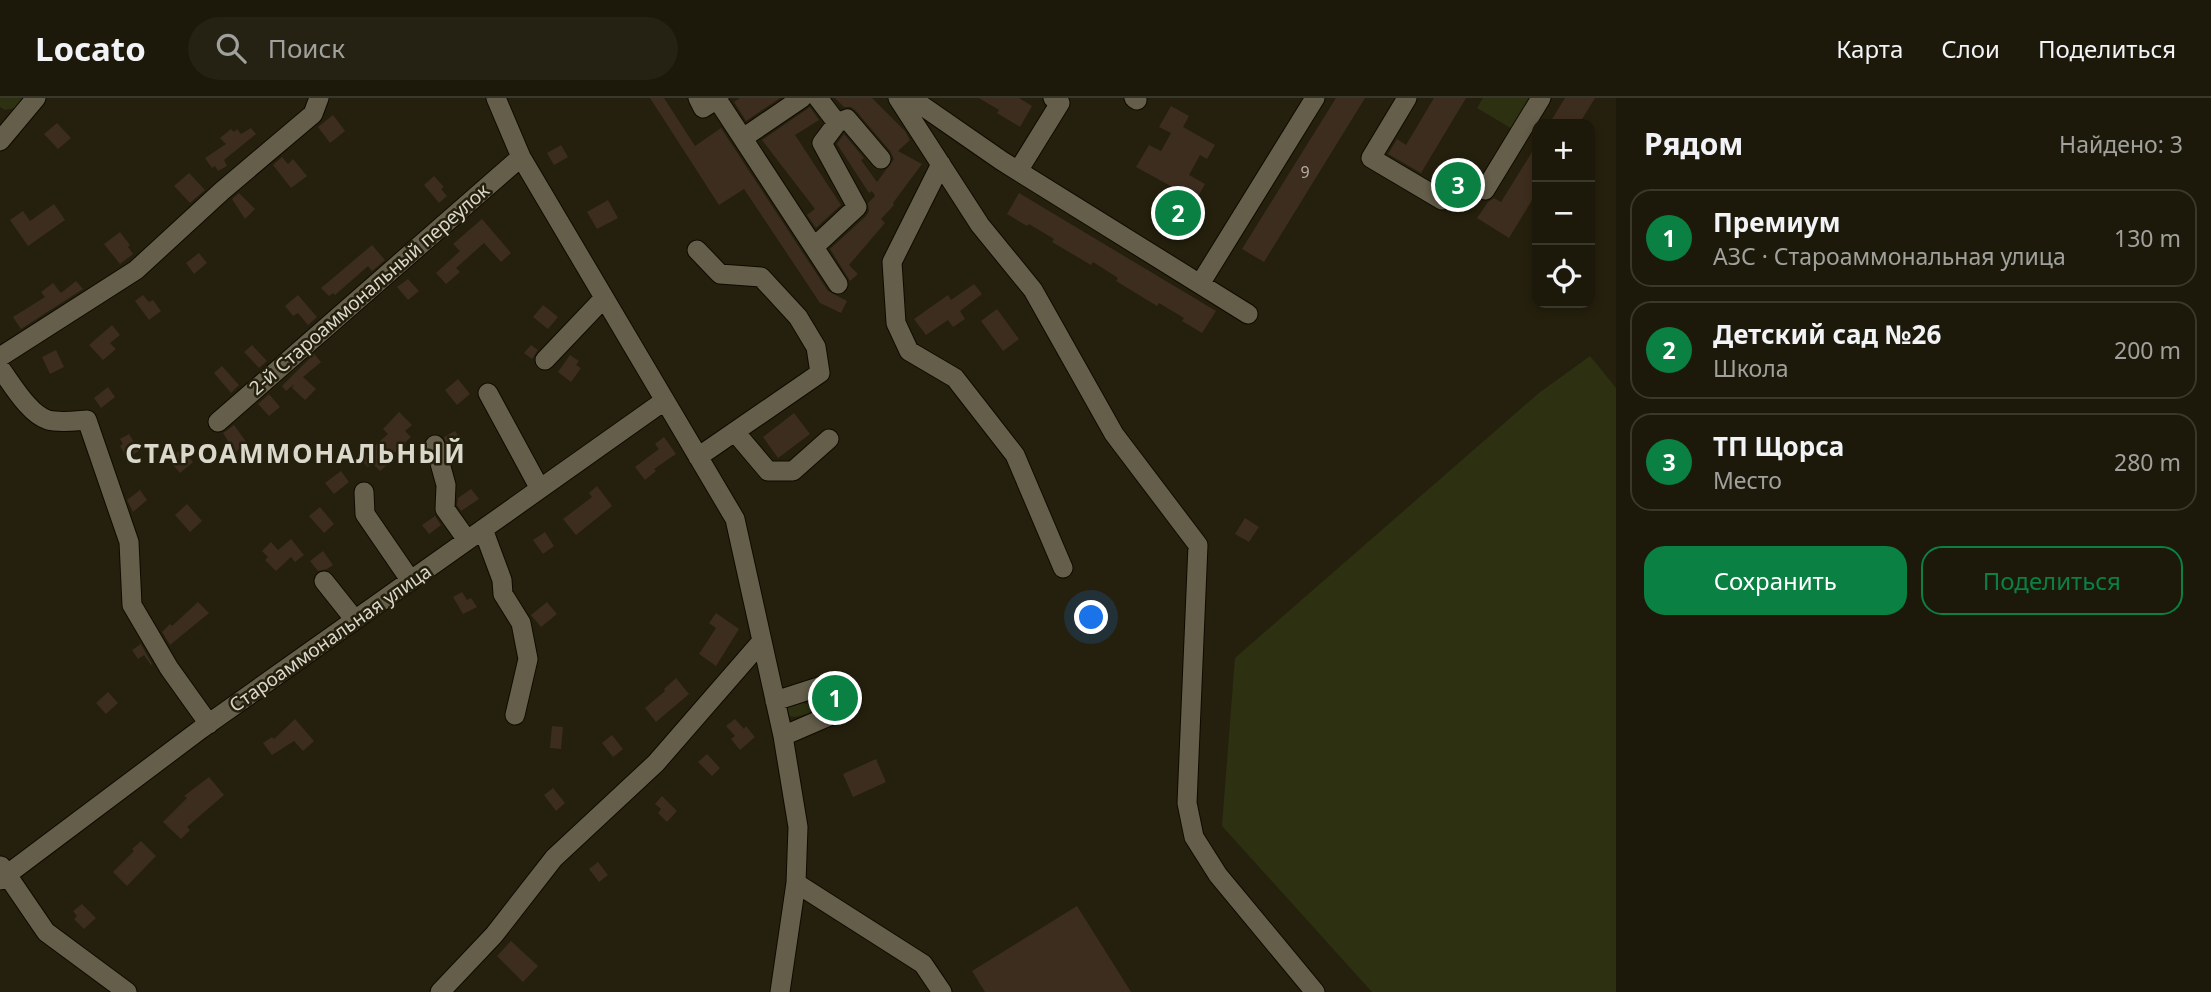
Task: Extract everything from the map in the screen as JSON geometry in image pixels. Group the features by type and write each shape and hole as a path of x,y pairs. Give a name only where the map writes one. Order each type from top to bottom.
{"street":[{"path":"0,141 36,98"},
{"path":"0,357 136,270 222,191 313,114 318,98"},
{"path":"496,98 521,157 735,519 783,736 798,827 796,883 780,992"},
{"path":"711,98 743,138 838,284"},
{"path":"743,138 802,98"},
{"path":"818,98 837,124"},
{"path":"898,98 980,225 1033,290 1114,434 1198,545 1186,803 1194,837 1218,875 1315,992"},
{"path":"911,98 1018,172 1248,314"},
{"path":"1018,172 1060,103 1053,98"},
{"path":"1200,284 1315,98"},
{"path":"1407,98 1371,158 1442,200"},
{"path":"1485,190 1541,98"},
{"path":"814,247 857,207 822,143 837,124 847,119 881,159"},
{"name":"2-й Староаммональный переулок","path":"218,422 521,157"},
{"path":"941,164 892,262 896,323 909,351 955,378 1015,454 1063,568"},
{"path":"697,250 720,274 761,276 798,317 816,347 821,373 698,457"},
{"path":"545,360 604,298"},
{"path":"0,368 35,413 48,420 87,420 128,542 132,605 169,668 209,724"},
{"path":"488,393 540,489"},
{"name":"Староаммональная улица","path":"3,873 664,401"},
{"path":"735,432 768,471 793,471 829,439"},
{"path":"435,445 446,485 445,509 475,535 502,580 503,594 521,624 528,659 515,715"},
{"path":"364,492 366,514 411,581"},
{"path":"324,580 355,620"},
{"path":"440,992 494,935 554,858 656,763 762,641"},
{"path":"775,701 834,682 841,682 852,699 843,710 783,736"},
{"path":"800,693 813,699 818,708 819,716 813,723"},
{"path":"3,873 46,932 127,992"},
{"path":"796,883 923,964 942,992"}],"green space":[{"path":"0,98 27,98 20,107 5,110 0,107"},
{"path":"1483,98 1533,98 1514,130 1477,108"},
{"path":"1590,356 1616,388 1616,992 1372,992 1222,826 1235,658 1539,393"},
{"path":"799,702 808,704 810,713 790,716 787,708"}],"building":[{"path":"650,98 664,98 695,146 721,128 828,291 847,301 841,313 820,303 744,189 719,205"},
{"path":"740,98 780,98 746,121 734,102"},
{"path":"835,98 872,98 905,131 910,140 898,151 922,164 881,219 885,223 849,265 858,274 850,281 830,249 866,216 869,211 868,203 875,196 872,191 869,193 837,144 844,134 864,158 861,160 877,182 894,159 856,111 851,107 844,107"},
{"path":"979,98 1019,98 1032,106 1020,127"},
{"path":"1336,98 1365,98 1264,262 1242,249"},
{"path":"1434,98 1466,98 1421,173 1388,154 1397,139 1406,145"},
{"path":"1565,98 1595,98 1582,119 1552,119"},
{"path":"1171,106 1189,116 1183,127 1215,145 1207,159 1200,155 1189,175 1205,184 1196,200 1136,167 1149,145 1161,151 1171,133 1159,127"},
{"path":"810,107 819,120 795,135 841,205 816,228 807,215 815,209 762,140"},
{"path":"333,115 345,131 330,143 318,127"},
{"path":"57,123 71,138 58,149 44,134"},
{"path":"251,128 256,134 224,160 227,166 218,171 215,166 212,168 205,158 226,144 220,138 231,129 234,132 237,129 241,134"},
{"path":"561,145 568,157 554,165 547,153"},
{"path":"1532,152 1532,200 1509,238 1477,218 1494,198 1501,202"},
{"path":"282,157 288,164 293,159 307,176 291,188 273,165"},
{"path":"189,173 205,190 190,203 174,186"},
{"path":"1458,173 1468,179 1459,197 1449,190"},
{"path":"434,176 444,187 441,189 447,196 439,203 424,185"},
{"path":"239,193 255,209 245,219 232,199"},
{"path":"1019,193 1216,311 1202,333 1182,321 1184,318 1159,303 1157,306 1116,281 1118,278 1093,262 1091,265 1052,242 1054,239 1007,214"},
{"path":"608,200 618,218 597,229 587,212"},
{"path":"54,204 65,220 28,246 10,220 23,211 30,221"},
{"path":"482,219 511,253 501,262 484,243 456,268 460,272 446,284 436,273 460,251 453,244"},
{"path":"120,232 133,254 120,264 104,244"},
{"path":"372,245 385,260 372,271 368,266 335,295 333,293 329,296 321,288"},
{"path":"199,253 207,263 194,274 186,263"},
{"path":"408,279 419,291 408,300 397,287"},
{"path":"76,281 83,289 21,329 13,317 45,297 41,292 53,283 61,293"},
{"path":"974,284 982,294 960,311 965,319 953,327 948,320 926,335 914,319 948,295 951,300"},
{"path":"143,295 149,302 153,300 161,311 149,320 135,301"},
{"path":"298,295 317,317 308,325 298,313 293,316 285,306"},
{"path":"543,305 558,317 548,329 533,317"},
{"path":"997,309 1019,339 1003,351 981,321"},
{"path":"112,325 120,335 110,343 116,349 103,360 89,345"},
{"path":"252,345 267,361 259,368 244,352"},
{"path":"531,345 538,350 532,359 524,353"},
{"path":"56,350 64,367 50,374 42,357"},
{"path":"314,354 321,362 303,377 316,389 305,400 292,388 294,384 286,391 282,386"},
{"path":"570,355 579,361 576,365 581,368 571,382 558,372"},
{"path":"222,366 239,385 231,393 214,373"},
{"path":"458,379 470,394 457,405 445,390"},
{"path":"108,387 115,397 101,408 94,398"},
{"path":"269,394 280,407 269,416 258,404"},
{"path":"399,412 412,425 405,431 411,437 391,456 394,459 380,471 372,463 368,467 360,459 388,434 383,429"},
{"path":"794,413 810,434 778,458 763,437"},
{"path":"234,425 247,443 233,454 225,444 228,441 223,433"},
{"path":"455,431 462,442 458,444 463,453 453,459 444,437"},
{"path":"129,434 139,451 127,458 120,446 123,444 120,439"},
{"path":"664,437 676,454 654,469 656,471 645,480 635,467 659,449 655,444"},
{"path":"182,449 193,462 180,473 168,459"},
{"path":"341,471 349,482 334,494 325,483"},
{"path":"597,486 612,506 576,535 563,519 592,497 589,493"},
{"path":"471,489 479,499 461,511 457,505 458,498"},
{"path":"140,490 147,500 133,512 127,500"},
{"path":"187,504 202,521 190,532 175,515"},
{"path":"320,507 334,524 324,533 309,516"},
{"path":"435,516 441,525 429,534 422,525"},
{"path":"1245,518 1259,527 1249,542 1235,534"},
{"path":"545,532 554,546 543,554 533,540"},
{"path":"291,539 304,555 295,562 291,557 276,571 265,560 268,557 262,551 271,542 278,550"},
{"path":"323,551 333,565 318,571 310,561"},
{"path":"462,592 467,600 471,598 477,607 463,614 453,597"},
{"path":"198,602 209,613 170,645 162,632"},
{"path":"547,602 557,614 541,627 531,615"},
{"path":"716,613 739,629 716,666 699,654 716,628 709,623"},
{"path":"141,644 151,665 144,655 138,659 132,650"},
{"path":"676,678 689,694 656,722 645,708"},
{"path":"108,692 118,703 106,714 96,703"},
{"path":"295,719 314,741 303,751 294,741 272,755 263,743 272,737 274,739"},
{"path":"735,719 744,729 746,726 755,737 740,750 731,739 735,736 726,726"},
{"path":"552,726 563,727 561,749 550,748"},
{"path":"612,735 623,749 613,757 602,743"},
{"path":"707,754 720,768 712,776 698,762"},
{"path":"876,759 886,782 853,797 843,774"},
{"path":"209,777 224,795 187,827 190,830 181,839 163,822 187,798 184,796"},
{"path":"553,788 565,803 556,811 544,795"},
{"path":"662,796 677,811 667,822 658,813 661,809 655,804"},
{"path":"141,841 156,856 127,886 113,872"},
{"path":"598,862 608,875 599,882 589,869"},
{"path":"82,904 96,918 84,929 74,919 77,916 73,911"},
{"path":"1077,906 1131,992 985,992 972,971"},
{"path":"511,941 538,966 523,982 497,956"}],"place":[{"name":"ТП Щорса","path":"1458,185"},
{"name":"Детский сад №26","path":"1178,213"},
{"name":"Премиум","path":"835,698"}],"district":[{"name":"СТАРОАММОНАЛЬНЫЙ","path":"296,454"}]}
